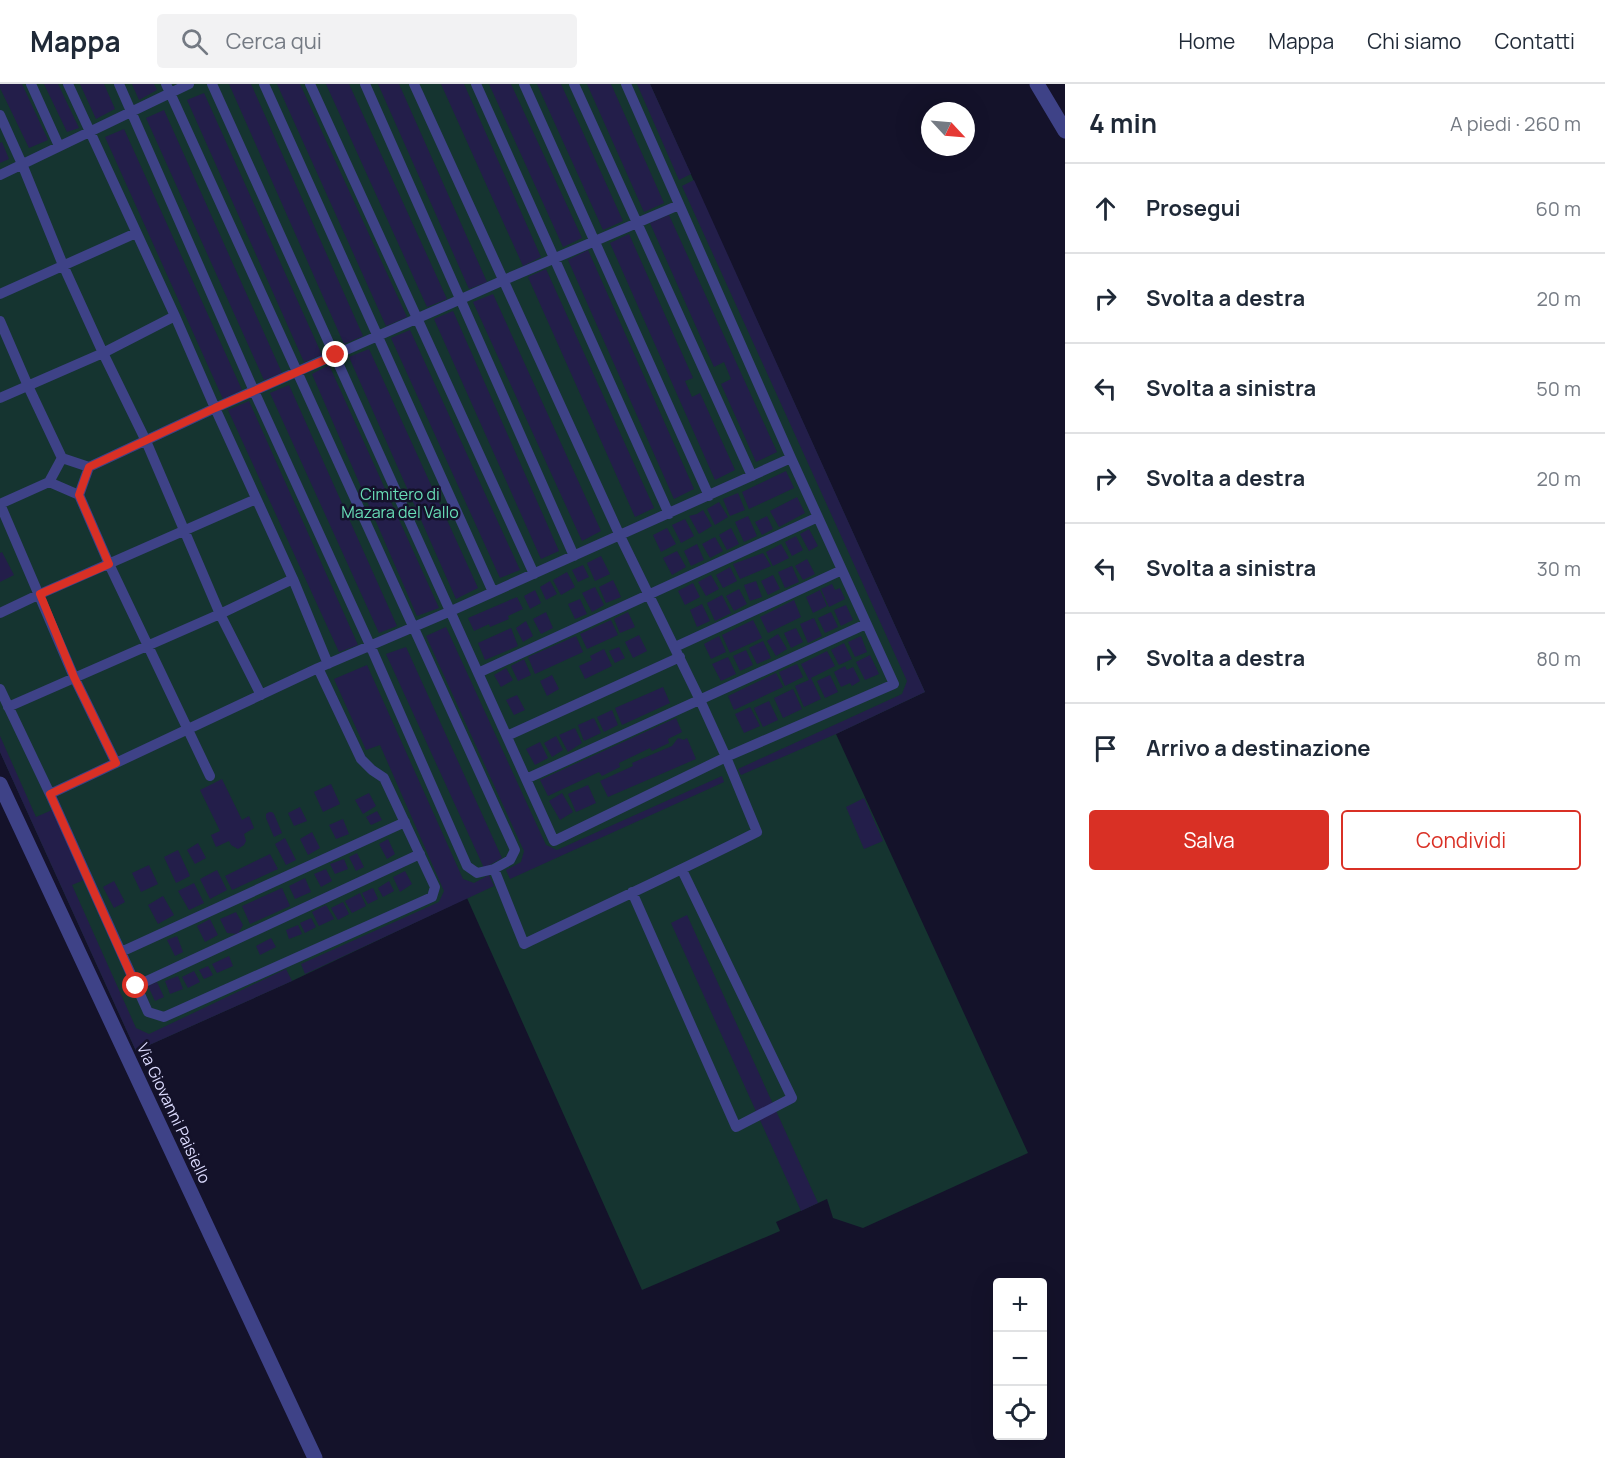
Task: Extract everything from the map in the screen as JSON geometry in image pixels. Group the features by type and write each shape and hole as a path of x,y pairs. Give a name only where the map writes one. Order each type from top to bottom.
{"street":[{"path":"1037,84 1065,131"},
{"name":"Via Giovanni Paisiello","path":"0,784 315,1458"}],"lane":[{"path":"31,84 59,146"},
{"path":"0,689 148,1012 164,1017 432,897 435,887 384,778 362,759 323,666 292,579 175,316 68,84"},
{"path":"119,84 467,866 477,873 494,868 510,860 515,850 168,88"},
{"path":"0,175 131,111 168,88 189,84"},
{"path":"212,84 554,841 726,756 894,684 791,458 626,84"},
{"path":"264,84 493,592"},
{"path":"310,84 534,574"},
{"path":"365,84 574,556"},
{"path":"414,84 620,536 678,652 726,756 757,832 524,944 494,868"},
{"path":"476,84 669,514"},
{"path":"524,84 709,496"},
{"path":"574,84 752,477"},
{"path":"0,115 63,265 146,441 220,614 261,695"},
{"path":"0,321 62,458 89,467 377,336 679,205"},
{"path":"0,294 136,233"},
{"path":"0,398 103,353 175,316"},
{"path":"62,458 49,482 0,504 74,677 116,763"},
{"path":"50,794 323,666 620,536 791,458"},
{"path":"79,495 89,467"},
{"path":"49,482 79,495 109,564 210,776"},
{"path":"0,614 40,594 256,499"},
{"path":"478,673 818,517"},
{"path":"507,736 842,570"},
{"path":"8,707 220,614 292,579"},
{"path":"526,779 867,624"},
{"path":"121,952 405,822"},
{"path":"136,986 420,854"},
{"path":"632,892 736,1126 792,1098 682,870"}],"green space":[{"name":"Cimitero di Mazara del Vallo","path":"0,84 650,84 925,692 836,734 1028,1153 863,1228 833,1218 827,1199 776,1222 780,1231 642,1290 467,898 292,981 136,1051 0,752"}],"building":[{"path":"0,84 22,84 48,140 29,148"},
{"path":"44,84 58,84 79,128 67,132"},
{"path":"80,84 104,84 115,109 96,119"},
{"path":"132,84 154,84 157,90 139,100"},
{"path":"229,84 251,84 363,336 344,344"},
{"path":"277,84 300,84 407,317 386,326"},
{"path":"326,84 349,84 447,299 427,307"},
{"path":"378,84 399,84 487,282 469,289"},
{"path":"441,84 464,84 541,257 523,266"},
{"path":"489,84 511,84 582,238 563,247"},
{"path":"537,84 561,84 623,221 603,230"},
{"path":"587,84 611,84 664,203 644,212"},
{"path":"637,84 650,84 691,174 679,180"},
{"path":"204,93 322,355 304,362 187,100"},
{"path":"164,110 282,373 264,380 146,118"},
{"path":"124,129 242,390 223,399 105,137"},
{"path":"2,142 9,159 0,163 0,143"},
{"path":"694,180 925,692 741,775 738,769 902,694 907,681 682,186"},
{"path":"669,215 777,452 756,462 721,384 731,379 724,362 714,367 650,223"},
{"path":"629,234 693,378 685,381 692,397 700,393 735,470 715,480 610,243"},
{"path":"588,250 694,489 674,499 568,260"},
{"path":"546,269 654,508 635,517 528,277"},
{"path":"493,294 601,531 582,541 473,302"},
{"path":"453,311 559,551 541,559 434,319"},
{"path":"410,330 520,570 500,578 391,338"},
{"path":"369,349 478,588 456,599 349,357"},
{"path":"329,365 439,608 417,616 312,374"},
{"path":"289,385 397,626 379,633 270,393"},
{"path":"249,401 358,645 339,652 228,410"},
{"path":"786,471 794,488 749,509 742,492"},
{"path":"738,493 745,510 730,516 723,499"},
{"path":"797,497 805,513 779,527 770,511"},
{"path":"719,502 728,517 715,525 707,509"},
{"path":"703,510 712,526 699,534 689,516"},
{"path":"748,516 757,536 744,542 735,522"},
{"path":"767,516 773,529 762,535 755,522"},
{"path":"685,519 694,536 681,543 672,525"},
{"path":"667,528 676,544 661,552 653,535"},
{"path":"731,528 739,544 727,550 719,535"},
{"path":"809,529 818,546 809,551 800,534"},
{"path":"796,536 803,550 792,556 785,542"},
{"path":"715,537 723,551 710,558 702,544"},
{"path":"697,544 704,560 691,566 684,551"},
{"path":"781,544 789,558 773,566 766,552"},
{"path":"677,551 686,567 672,575 663,558"},
{"path":"2,552 14,575 0,582 0,553"},
{"path":"763,553 771,566 740,579 733,564"},
{"path":"601,556 610,574 595,581 587,563"},
{"path":"807,559 815,574 803,580 795,566"},
{"path":"583,565 589,577 578,582 572,570"},
{"path":"792,566 799,582 785,588 778,572"},
{"path":"730,567 737,581 723,588 716,575"},
{"path":"567,572 575,587 561,595 553,580"},
{"path":"711,575 719,589 706,596 698,582"},
{"path":"773,575 780,589 768,595 761,581"},
{"path":"613,580 621,597 606,603 599,587"},
{"path":"550,581 557,594 546,600 540,587"},
{"path":"756,581 762,597 750,601 744,585"},
{"path":"693,583 700,597 685,605 678,591"},
{"path":"832,584 835,590 840,588 845,599 829,607 821,589"},
{"path":"595,587 604,605 592,612 582,593"},
{"path":"739,589 747,604 734,611 726,596"},
{"path":"535,590 541,603 530,609 524,596"},
{"path":"820,590 827,606 813,613 806,597"},
{"path":"722,595 731,613 715,621 707,603"},
{"path":"517,597 523,609 508,616 509,619 474,631 468,618"},
{"path":"580,599 587,614 575,619 568,604"},
{"path":"794,600 801,617 768,633 760,617"},
{"path":"702,604 710,621 697,627 690,610"},
{"path":"846,605 853,620 841,626 834,610"},
{"path":"546,612 553,628 541,634 533,619"},
{"path":"628,612 635,627 620,633 614,619"},
{"path":"831,612 838,627 825,633 818,618"},
{"path":"814,618 822,636 808,643 800,624"},
{"path":"611,620 618,635 587,649 580,634"},
{"path":"753,620 762,638 730,653 722,635"},
{"path":"526,621 533,636 523,642 516,628"},
{"path":"446,627 546,845 557,850 722,776 724,782 510,879 506,870 521,862 524,851 426,636"},
{"path":"511,628 518,646 485,660 478,643"},
{"path":"796,628 803,642 791,648 784,633"},
{"path":"778,634 787,649 776,656 767,641"},
{"path":"639,635 647,651 633,658 625,642"},
{"path":"576,636 583,652 535,674 528,657"},
{"path":"719,636 726,652 711,659 704,644"},
{"path":"861,636 867,652 855,657 848,642"},
{"path":"763,641 771,658 757,664 749,648"},
{"path":"844,643 852,659 839,665 831,650"},
{"path":"406,647 502,858 484,868 386,654"},
{"path":"619,647 625,658 615,663 609,651"},
{"path":"604,649 612,666 585,679 579,666 592,660 590,656"},
{"path":"746,650 753,665 740,671 733,656"},
{"path":"827,651 835,666 811,678 821,699 804,707 795,686 809,680 801,664"},
{"path":"870,655 879,674 865,680 856,662"},
{"path":"728,657 736,674 721,681 712,664"},
{"path":"524,659 531,675 518,681 511,666"},
{"path":"797,664 803,677 785,686 779,672"},
{"path":"367,665 463,879 474,883 489,875 494,886 305,974 301,964 439,902 444,891 380,745 366,750 334,679"},
{"path":"845,666 847,670 853,667 860,681 852,686 850,683 841,687 834,672"},
{"path":"506,668 513,680 501,687 494,675"},
{"path":"776,673 783,687 734,710 728,696"},
{"path":"552,675 559,689 547,696 540,681"},
{"path":"830,675 838,692 825,698 817,681"},
{"path":"663,687 670,703 622,725 615,708"},
{"path":"793,689 802,709 783,718 774,698"},
{"path":"517,695 525,710 514,715 506,700"},
{"path":"769,701 778,720 763,727 754,708"},
{"path":"750,707 760,726 744,733 735,714"},
{"path":"612,710 618,725 604,732 597,717"},
{"path":"594,718 601,733 584,741 578,725"},
{"path":"676,718 682,732 668,739 669,743 652,751 650,748 619,763 620,767 602,776 599,772 548,796 540,780"},
{"path":"575,728 582,743 568,752 559,735"},
{"path":"0,736 36,817 52,810 84,880 72,885 136,1028 149,1034 286,969 292,981 136,1051 0,752"},
{"path":"556,736 563,750 552,757 544,743"},
{"path":"678,738 684,740 687,738 696,759 608,797 600,781 633,766 632,763 672,746"},
{"path":"540,742 548,758 535,765 526,749"},
{"path":"222,779 242,820 249,816 254,828 244,834 246,841 238,849 229,841 216,847 211,835 220,831 200,790"},
{"path":"331,784 340,804 323,812 314,792"},
{"path":"588,785 596,803 576,812 568,794"},
{"path":"369,793 376,806 363,814 355,800"},
{"path":"562,793 573,812 560,820 549,801"},
{"path":"864,798 883,841 864,849 846,807"},
{"path":"300,807 307,821 294,826 288,813"},
{"path":"377,811 382,820 371,825 366,817"},
{"path":"269,812 274,814 282,833 274,837 266,818"},
{"path":"343,819 349,834 336,839 329,825"},
{"path":"312,832 320,848 308,855 300,839"},
{"path":"285,838 296,860 286,865 275,844"},
{"path":"388,839 395,854 387,859 379,844"},
{"path":"198,843 206,858 195,864 187,850"},
{"path":"178,850 190,876 176,883 164,857"},
{"path":"357,853 364,867 356,871 349,857"},
{"path":"270,854 278,869 232,890 225,876"},
{"path":"344,859 348,869 335,874 330,864"},
{"path":"149,865 158,884 141,892 132,873"},
{"path":"326,869 332,881 321,887 314,874"},
{"path":"217,870 227,890 210,899 200,879"},
{"path":"405,871 412,884 400,892 393,877"},
{"path":"305,878 311,892 295,899 289,886"},
{"path":"114,881 125,902 114,908 103,887"},
{"path":"389,881 394,891 383,897 378,888"},
{"path":"194,883 204,903 189,910 178,891"},
{"path":"282,888 290,906 250,924 242,906"},
{"path":"373,888 378,899 368,904 362,893"},
{"path":"360,893 366,906 352,913 345,901"},
{"path":"163,896 174,915 158,924 148,905"},
{"path":"343,902 349,914 338,920 331,908"},
{"path":"326,905 334,919 319,926 312,912"},
{"path":"236,912 243,925 238,934 227,933 220,919"},
{"path":"687,915 818,1203 801,1211 671,923"},
{"path":"311,918 316,927 305,933 300,923"},
{"path":"210,919 218,935 205,942 197,926"},
{"path":"298,925 302,934 289,939 286,930"},
{"path":"177,936 183,952 175,956 167,940"},
{"path":"271,938 276,947 260,955 256,946"},
{"path":"229,956 233,966 217,973 212,964"},
{"path":"208,966 213,975 204,979 199,970"},
{"path":"194,971 200,982 188,988 182,977"},
{"path":"178,976 183,989 170,994 165,981"},
{"path":"157,982 164,997 155,1001 148,986"}],"route":[{"path":"136,986 50,794 116,763 74,677 40,594 109,564 79,495 89,467 336,355"}]}
